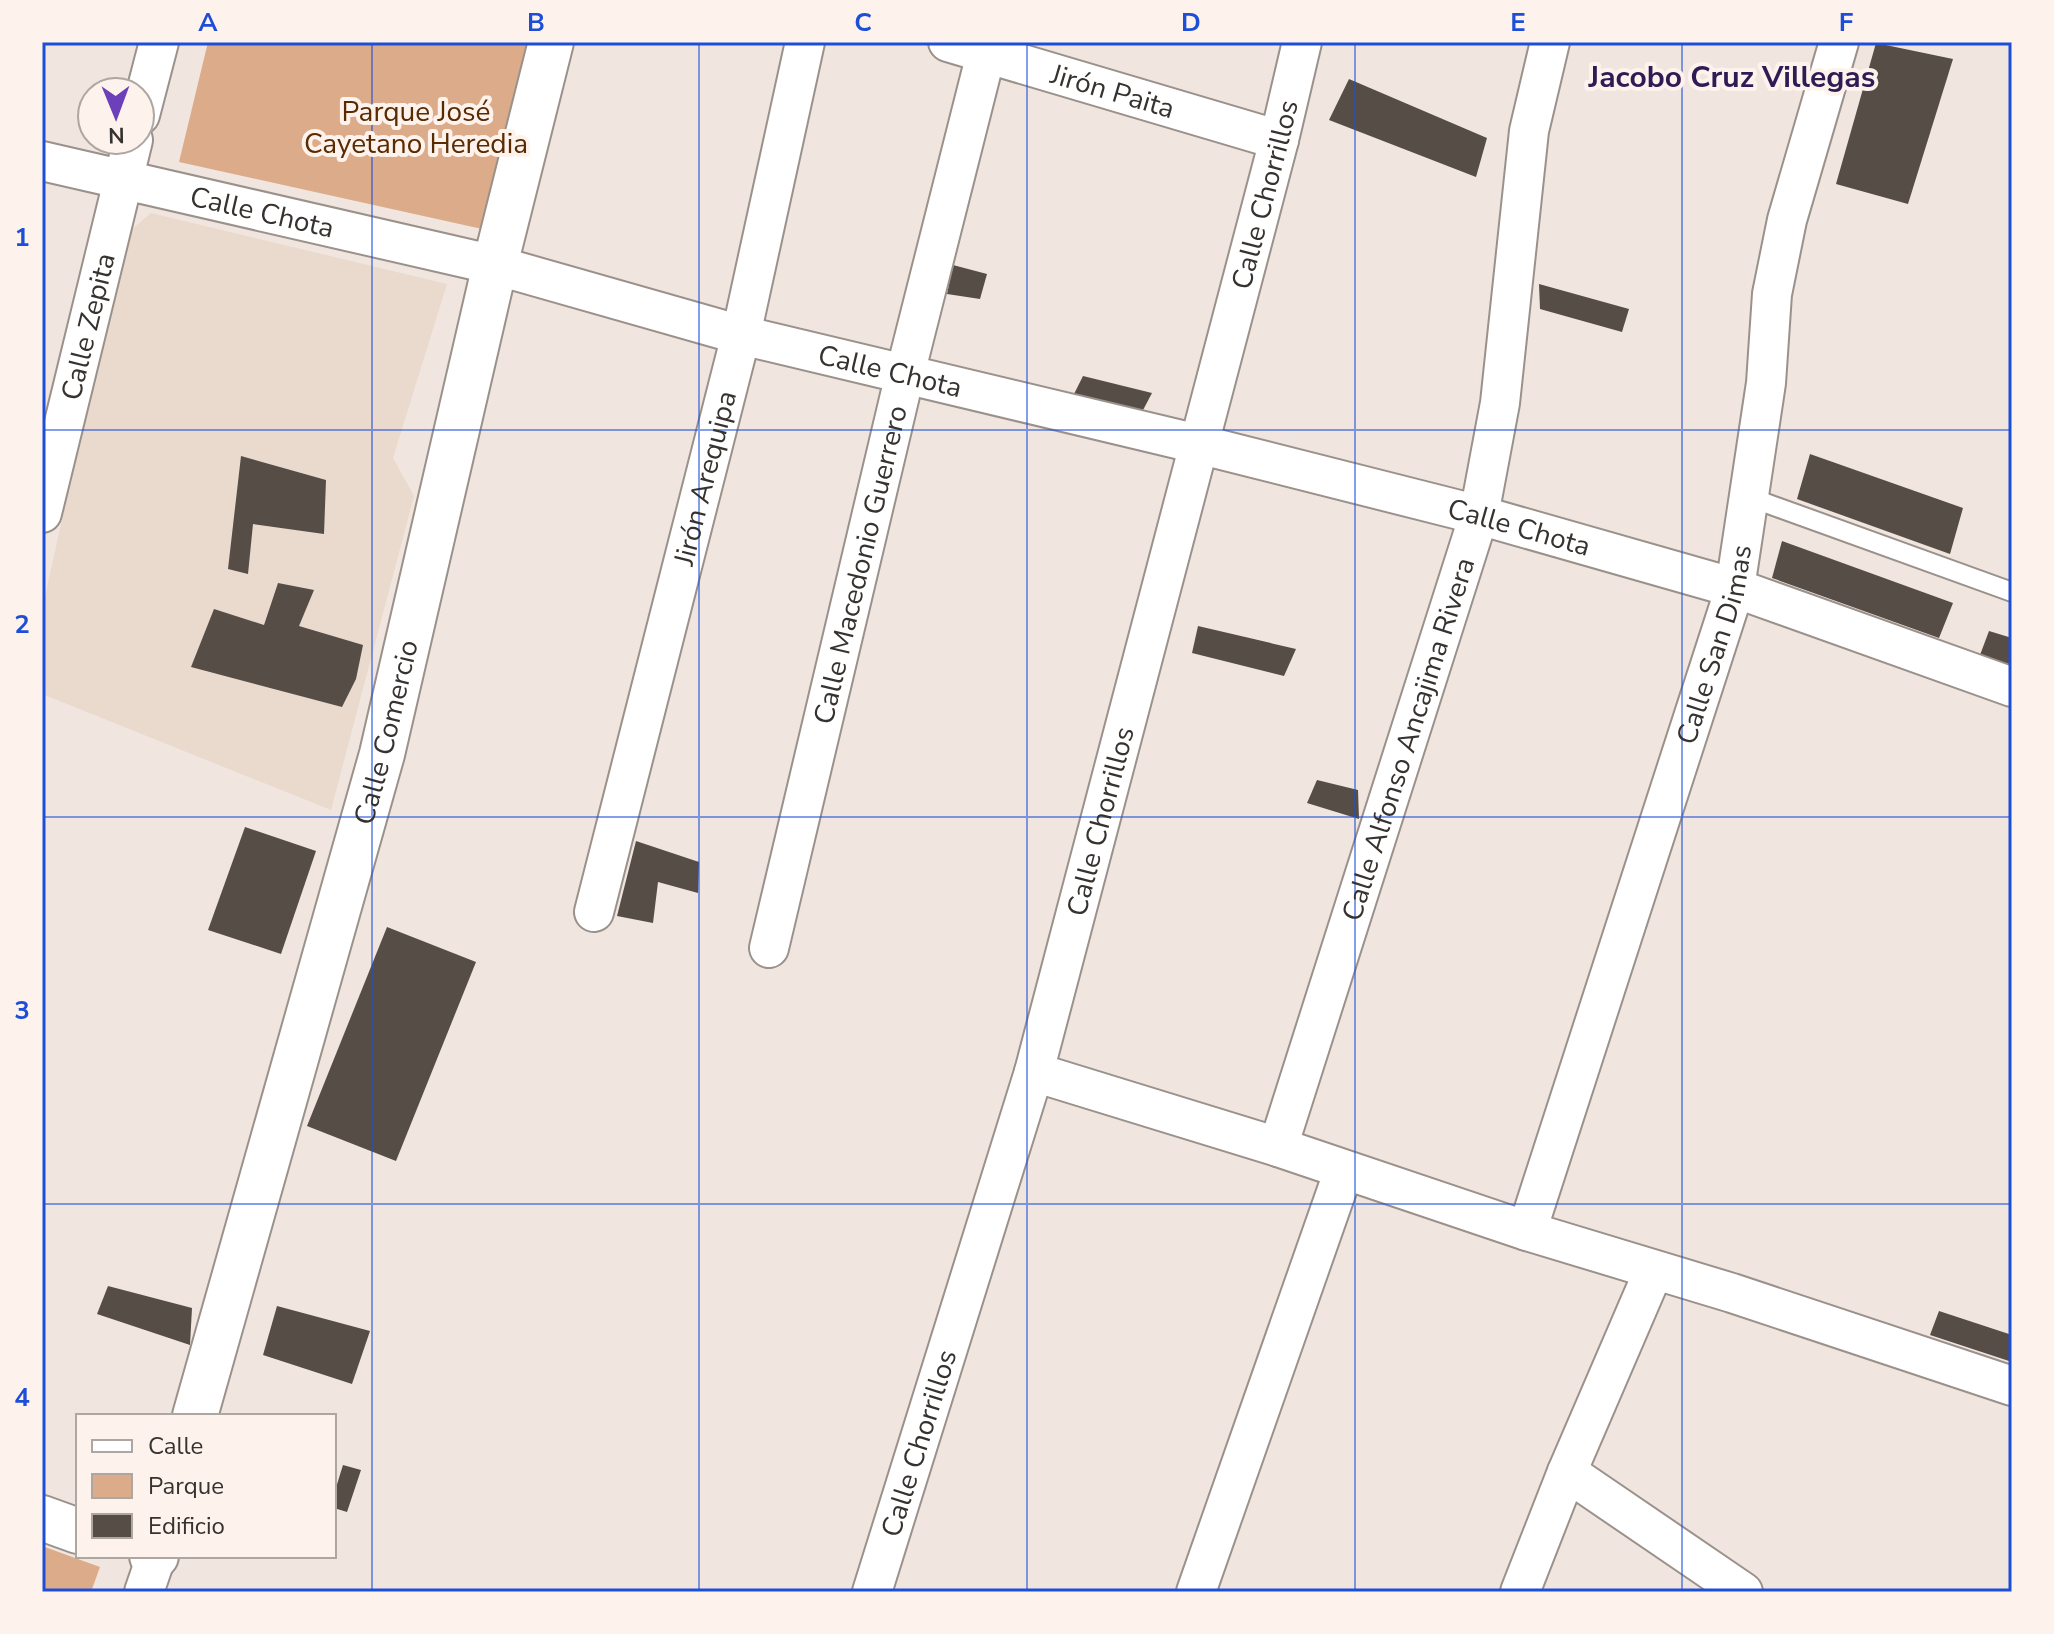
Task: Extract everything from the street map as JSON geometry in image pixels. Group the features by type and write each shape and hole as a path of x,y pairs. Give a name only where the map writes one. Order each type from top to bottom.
{"street":[{"path":"150,76 159,42"},
{"name":"Calle Comercio","path":"196,1414 382,754 495,265 551,42"},
{"name":"Jirón Arequipa","path":"594,912 741,335 805,42"},
{"name":"Jirón Paita","path":"948,42 988,47 1279,140"},
{"name":"Calle Chorrillos","path":"872,1592 1034,1072 1279,140 1302,42"},
{"name":"Calle Alfonso Ancajima Rivera","path":"1278,1147 1479,515 1500,403 1529,131 1550,42"},
{"name":"Calle San Dimas","path":"1527,1231 1735,588 1766,383 1772,294 1787,220 1839,42"},
{"name":"Calle Macedonio Guerrero","path":"769,948 905,374 988,47"},
{"name":"Calle Zepita","path":"42,513 129,156"},
{"name":"Calle Chota","path":"42,161 495,265 741,335 1479,515 1735,588 2012,687"},
{"path":"1034,1072 1278,1147 1527,1231 2012,1386"},
{"path":"1196,1592 1344,1170"},
{"path":"1520,1592 1567,1472 1654,1270"},
{"path":"1567,1472 1743,1592"},
{"path":"42,1518 76,1530"}],"lane":[{"path":"1749,497 2012,592"}],"shaded area":[{"path":"151,213 447,284 393,458 414,496 331,810 42,694 42,610 125,235"}],"green space":[{"name":"Parque José Cayetano Heredia","path":"208,42 528,42 482,229 179,162"},
{"path":"42,1546 100,1567 91,1592 42,1592"}],"building":[{"path":"1876,43 1953,59 1908,204 1836,184"},
{"path":"1349,79 1487,138 1476,177 1329,120"},
{"path":"953,265 987,274 980,299 947,294"},
{"path":"1539,284 1629,309 1622,332 1540,309"},
{"path":"1083,376 1152,393 1142,412 1074,394"},
{"path":"1810,454 1963,508 1950,554 1797,499"},
{"path":"241,456 326,480 324,534 253,524 248,574 228,569"},
{"path":"1782,541 1953,603 1939,638 1772,578"},
{"path":"278,583 314,590 299,626 363,645 356,679 342,707 191,667 214,609 264,625"},
{"path":"1198,626 1296,649 1284,676 1192,653"},
{"path":"1989,631 2012,638 2012,667 1980,655"},
{"path":"1317,780 1358,790 1359,819 1307,803"},
{"path":"245,827 316,851 281,954 208,930"},
{"path":"636,841 699,862 698,893 658,882 653,923 617,916"},
{"path":"387,927 476,962 396,1161 307,1126"},
{"path":"108,1286 192,1308 190,1345 97,1314"},
{"path":"277,1306 370,1331 352,1384 263,1355"},
{"path":"1939,1311 2012,1335 2012,1362 1930,1335"},
{"path":"343,1465 361,1470 347,1512 336,1509 336,1488"}],"district":[{"name":"Jacobo Cruz Villegas","path":"1732,77"}]}
